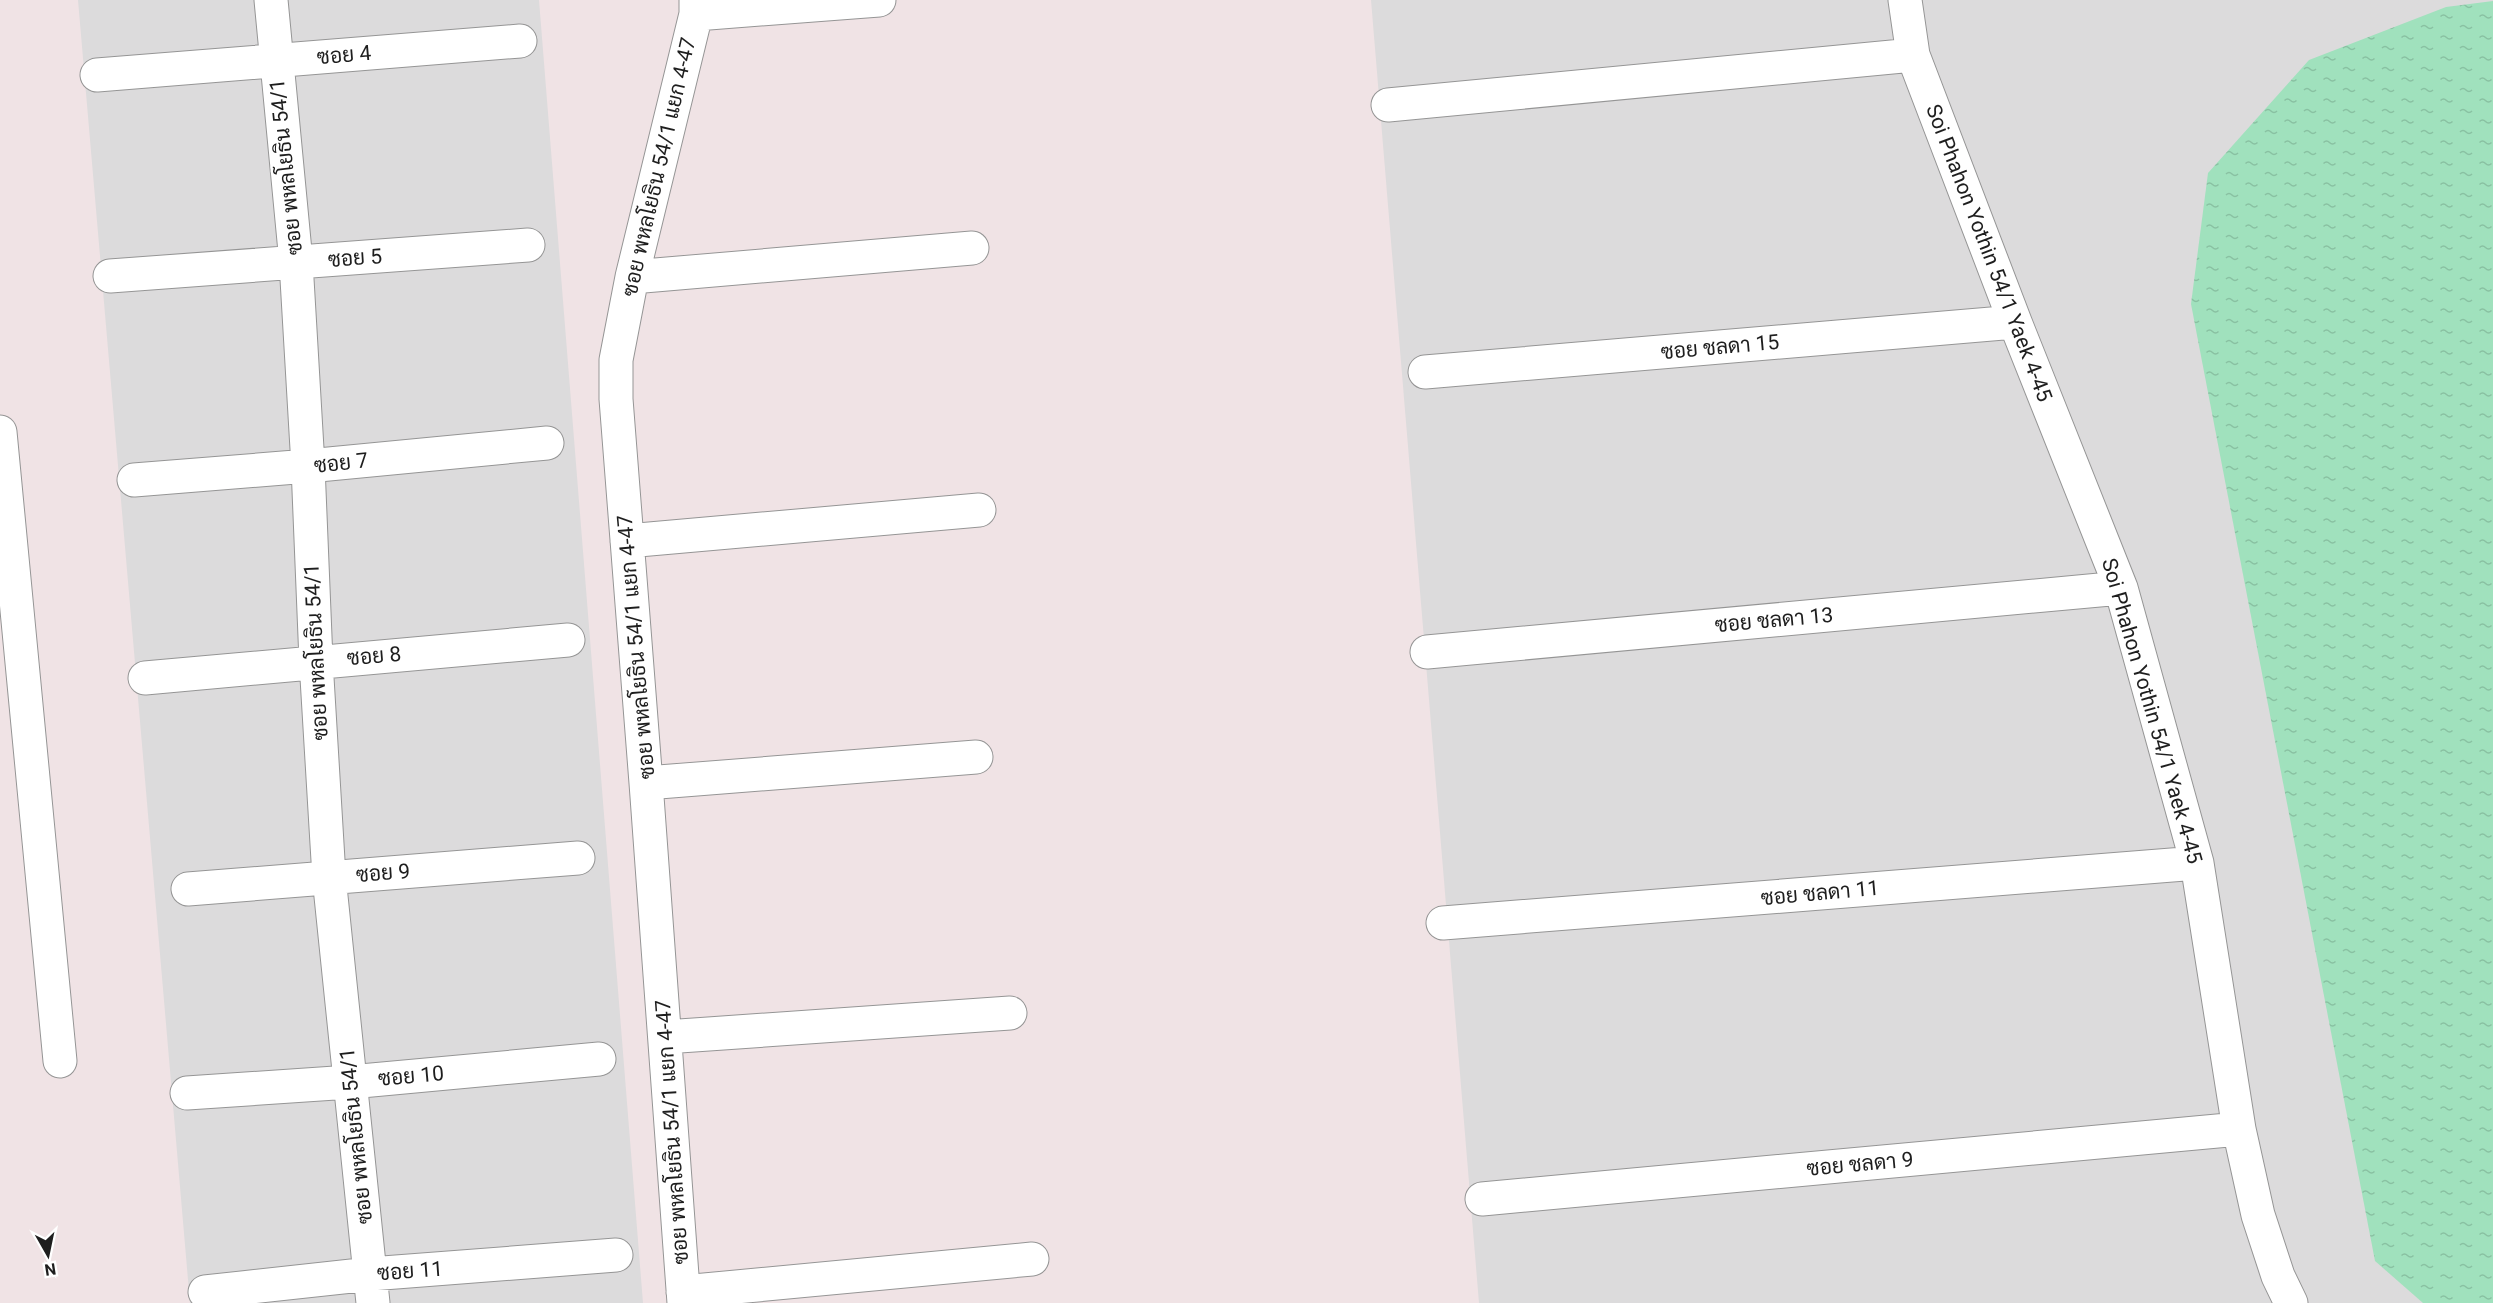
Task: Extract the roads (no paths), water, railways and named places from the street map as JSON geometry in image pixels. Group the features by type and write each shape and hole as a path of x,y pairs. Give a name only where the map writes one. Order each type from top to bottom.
{"street":[{"name":"ซอย พหลโยธิน 54/1","path":"271,0 296,262 329,877 371,1288"},
{"path":"696,7 879,0"},
{"name":"Soi Phahon Yothin 54/1 Yaek 4-45","path":"1905,0 1912,55 2121,588 2197,863 2239,1129 2258,1215 2278,1276 2291,1303"},
{"name":"ซอย พหลโยธิน 54/1 แยก 4-47","path":"683,1297 616,399 616,360 632,277 696,7"},
{"name":"ซอย 4","path":"97,75 519,41"},
{"path":"1388,105 1912,55"},
{"name":"ซอย 5","path":"110,276 528,246"},
{"path":"632,277 972,248"},
{"name":"ซอย ชลดา 15","path":"1425,372 2015,322"},
{"path":"0,432 60,1061"},
{"name":"ซอย 7","path":"134,480 308,466 547,442"},
{"path":"627,541 979,510"},
{"name":"ซอย ชลดา 13","path":"1427,652 2121,588"},
{"name":"ซอย 8","path":"145,678 568,640"},
{"path":"646,783 976,757"},
{"name":"ซอย 9","path":"188,889 578,858"},
{"name":"ซอย ชลดา 11","path":"1443,923 2197,863"},
{"path":"665,1037 1010,1013"},
{"name":"ซอย 10","path":"187,1093 350,1082 599,1059"},
{"name":"ซอย ชลดา 9","path":"1482,1199 2239,1129"},
{"name":"ซอย 11","path":"205,1292 371,1288 616,1255"},
{"path":"683,1297 1032,1259"}],"water":[{"path":"2493,1 2493,1303 2423,1303 2375,1261 2191,304 2208,173 2309,60 2446,7"}]}
